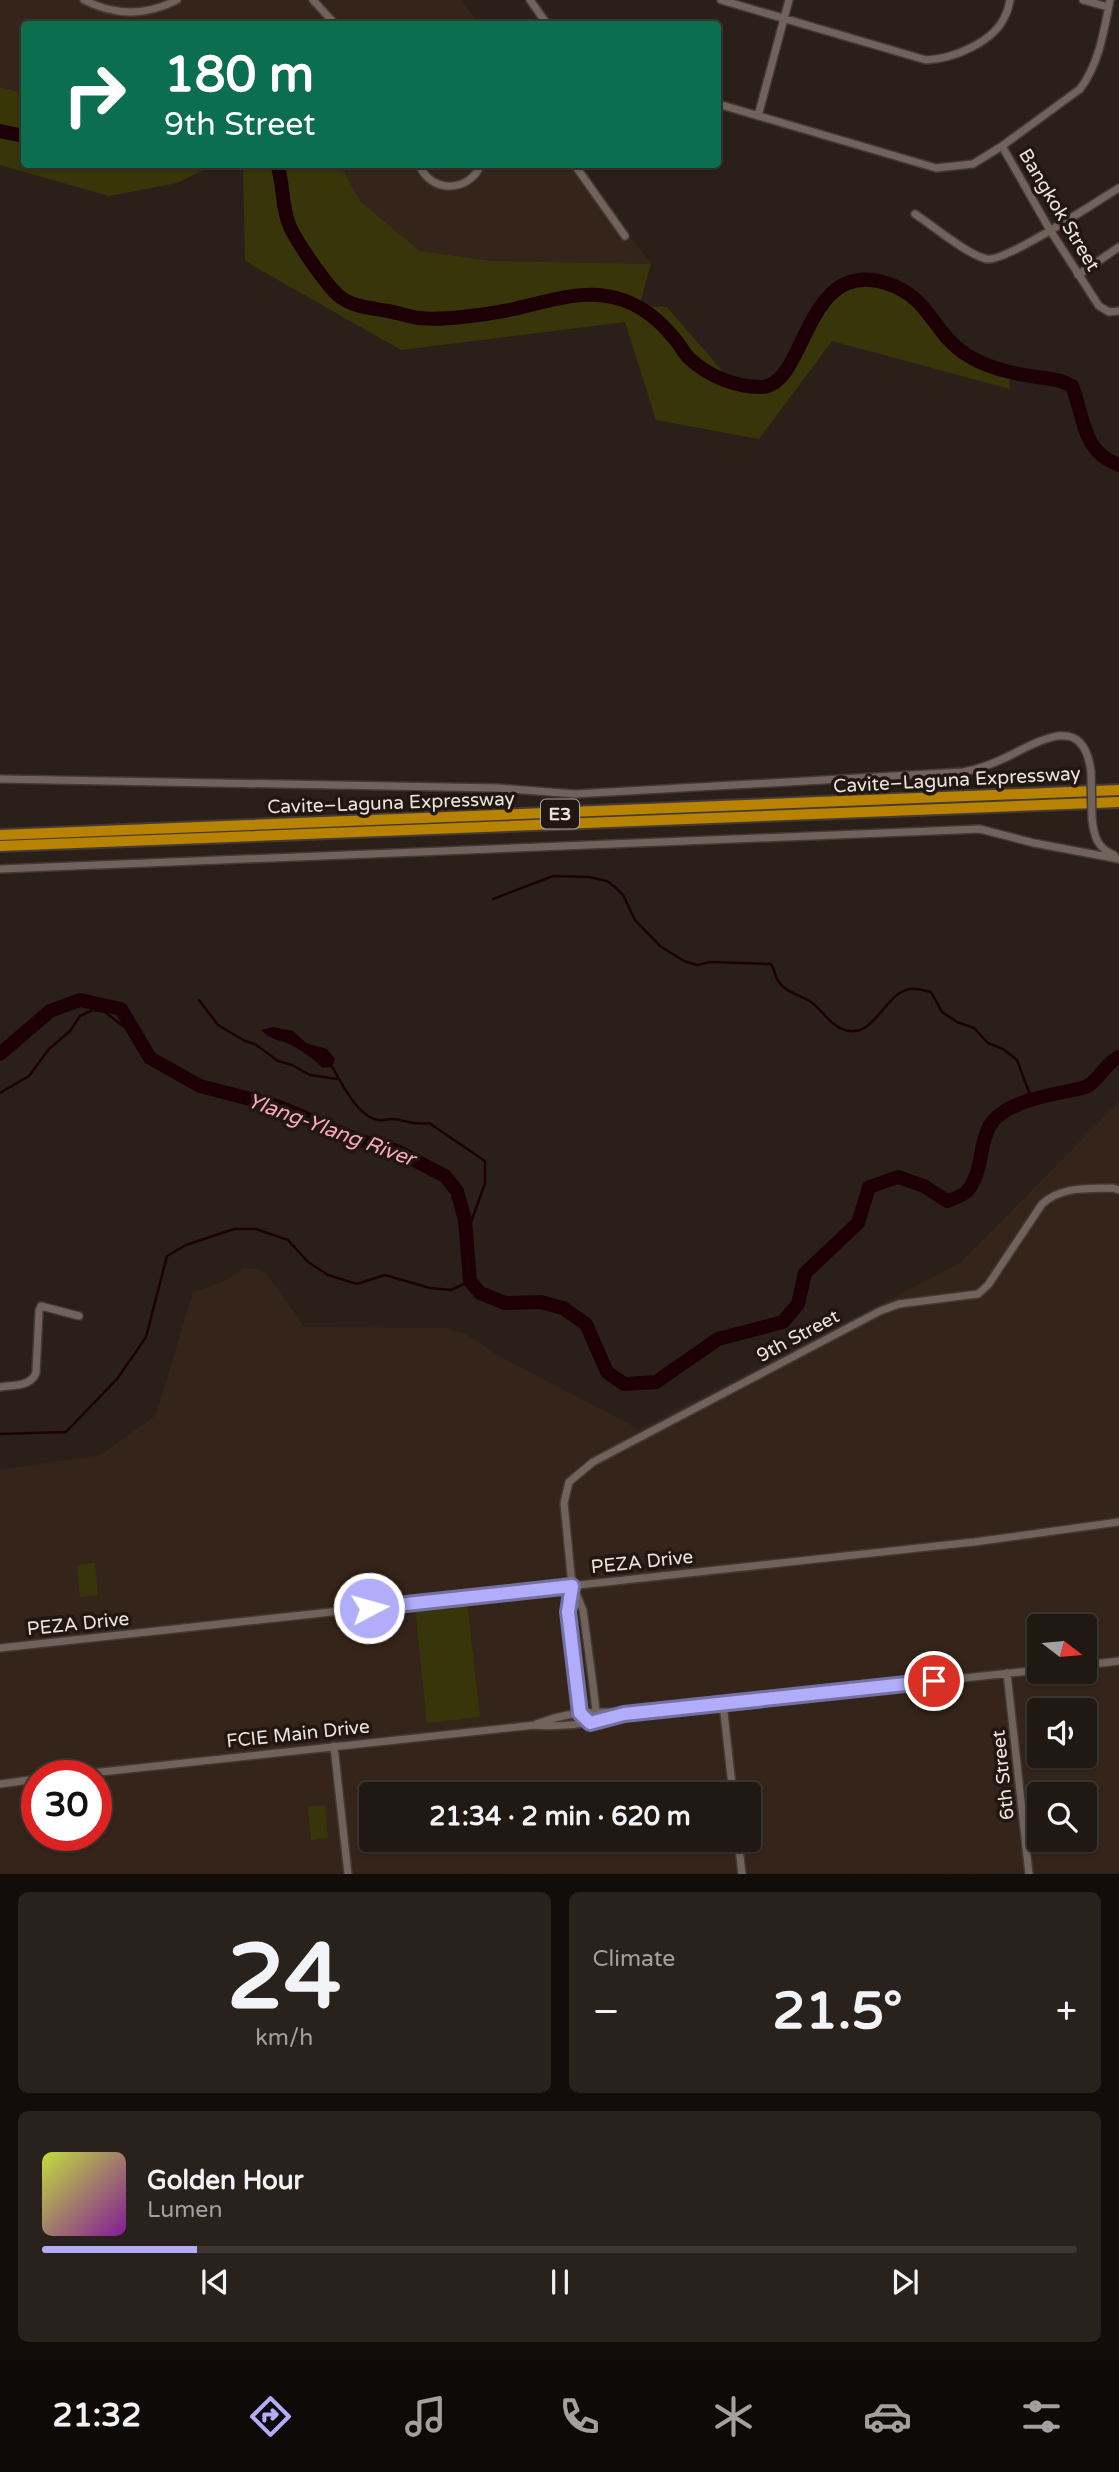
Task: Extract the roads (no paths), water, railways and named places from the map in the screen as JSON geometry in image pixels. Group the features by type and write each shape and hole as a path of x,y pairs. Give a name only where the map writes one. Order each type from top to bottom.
{"highway":[{"name":"Cavite–Laguna Expressway","path":"0,835 1119,790"},
{"name":"Cavite–Laguna Expressway","path":"0,846 1119,802"}],"street":[{"path":"83,0 120,12 154,10 177,0"},
{"path":"313,0 332,21"},
{"path":"530,0 545,21"},
{"path":"721,0 926,60 940,60 968,48 998,28 1010,0"},
{"path":"758,116 789,0"},
{"path":"721,105 936,168 973,164 1070,99 1089,78 1097,60 1109,4 1083,0"},
{"name":"Bangkok Street","path":"1002,146 1078,275 1102,309 1119,312"},
{"path":"422,168 429,180 450,187 461,186 471,180 478,168"},
{"path":"577,168 625,236"},
{"path":"915,214 978,257 995,260 1119,188"},
{"path":"1078,275 1119,247"},
{"path":"0,779 498,788 575,794 963,772 1061,735 1074,738 1088,755 1092,819 1098,844 1119,858"},
{"path":"0,869 980,829 1034,844 1119,858"},
{"name":"9th Street","path":"580,1713 568,1612 572,1586 564,1503 569,1482 575,1475 593,1462 880,1311 900,1304 978,1294 988,1285 1042,1205 1051,1196 1061,1191 1113,1188 1119,1190"},
{"path":"0,1387 28,1383 33,1378 41,1306 79,1316"},
{"name":"PEZA Drive","path":"0,1648 974,1542 1119,1522"},
{"name":"9th Street","path":"572,1586 583,1611 596,1711"},
{"path":"1097,1664 1119,1661"},
{"name":"FCIE Main Drive","path":"112,1771 535,1725 556,1727 590,1723 624,1714 1027,1671"},
{"name":"6th Street","path":"1007,1673 1029,1874"},
{"path":"723,1704 732,1782"},
{"path":"580,1713 590,1723 596,1711"},
{"name":"FCIE Main Drive","path":"535,1725 554,1717 596,1711 624,1714"},
{"path":"334,1746 348,1874"},
{"path":"0,1784 21,1781"},
{"path":"739,1852 742,1874"}],"waterway":[{"path":"0,131 21,135"},
{"path":"278,168 290,227 312,263 333,290 344,300 356,305 415,317 441,319 504,311 582,295 609,296 637,306 651,315 668,331 689,358 713,375 732,383 761,387 776,381 788,367 822,304 838,288 859,280 886,283 913,297 945,336 974,359 1019,374 1072,386 1091,442 1097,451 1119,465"},
{"path":"493,899 553,876 589,877 607,881 623,895 635,920 660,946 684,961 697,965 710,962 771,964 784,988 808,1000 836,1026 851,1031 861,1030 870,1024 892,999 901,993 910,989 931,992 942,1012 957,1022 974,1028 988,1043 1003,1049 1017,1060 1032,1100"},
{"name":"Ylang-Ylang River","path":"0,1054 50,1011 80,1000 121,1009 150,1058 200,1086 277,1106 355,1139 397,1151 445,1176 457,1191 465,1220 470,1281 480,1293 505,1303 541,1302 563,1308 586,1324 607,1372 624,1384 656,1382 718,1339 783,1322 798,1304 805,1273 858,1223 869,1187 898,1177 924,1186 947,1201 960,1196 973,1182 988,1129 1002,1113 1021,1103 1086,1087 1119,1057"},
{"path":"199,1000 218,1025 255,1044 278,1061 310,1075 337,1079"},
{"path":"0,1093 29,1076 49,1049 70,1031 80,1016 93,1010 105,1012 137,1037"},
{"path":"332,1067 351,1099 371,1118 429,1123 485,1161 485,1183 469,1228 467,1253"},
{"path":"0,1434 66,1432 117,1379 146,1337 167,1256 186,1245 234,1229 256,1229 288,1240 308,1262 328,1275 357,1284 385,1275 430,1288 451,1290 470,1281"}]}
